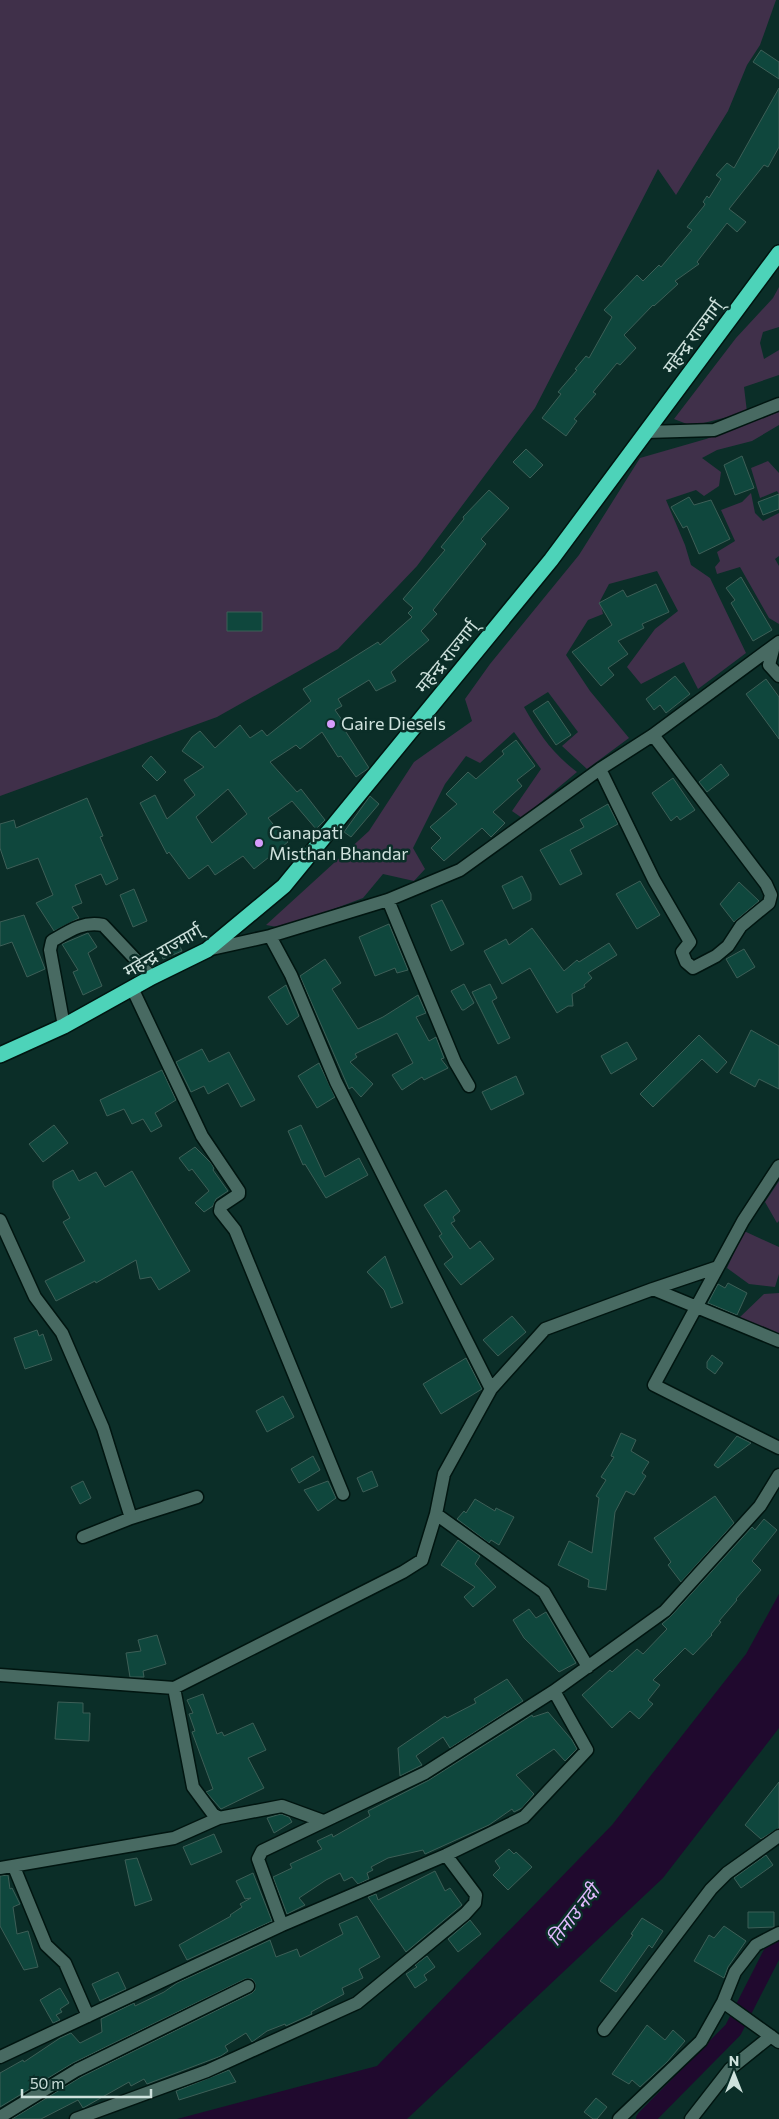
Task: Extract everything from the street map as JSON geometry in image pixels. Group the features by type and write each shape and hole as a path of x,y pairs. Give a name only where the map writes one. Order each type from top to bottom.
{"highway":[{"name":"महेन्द्र राज्मार्ग्","path":"0,1055 64,1026 133,990 152,977 207,950 284,886 551,560 779,253"}],"street":[{"path":"646,432 714,430 779,404"},
{"path":"207,950 270,936 388,900 460,870 600,769 653,735 777,644"},
{"path":"777,644 769,665 779,676"},
{"path":"600,769 654,880 690,942 682,952 686,962 693,968 716,956 728,946 741,926 769,903 771,895 766,884 653,735"},
{"path":"388,900 455,1062 469,1086"},
{"path":"64,1026 50,950 52,941 81,925 94,923 103,925 152,977"},
{"path":"270,936 291,975 333,1076 491,1389"},
{"path":"133,990 202,1136 239,1191 239,1194 221,1206 220,1210 235,1230 343,1494"},
{"path":"779,1166 743,1221 654,1385 779,1448"},
{"path":"0,1220 35,1297 62,1333 103,1428 131,1518"},
{"path":"0,1675 174,1688 403,1572 422,1560 436,1514 444,1474 491,1389 545,1329 718,1267"},
{"path":"653,1289 779,1341"},
{"path":"760,1506 779,1475"},
{"path":"282,1925 258,1859 262,1852 425,1773 554,1692 665,1611 779,1484"},
{"path":"83,1537 131,1518 197,1498"},
{"path":"436,1514 544,1592 588,1667"},
{"path":"174,1688 193,1787 213,1814 220,1818"},
{"path":"0,2057 282,1925 446,1855 524,1817 587,1750 554,1692"},
{"path":"0,1868 174,1838 220,1818 282,1806 323,1821"},
{"path":"604,2030 711,1889 727,1873 779,1836"},
{"path":"76,2119 207,2070 357,2003 465,1914 475,1903 476,1895 446,1855"},
{"path":"14,1867 46,1945 65,1963 88,2016"},
{"path":"618,2119 701,2040 727,2005 735,1972 756,1945 774,1936"},
{"path":"0,2117 77,2070 248,1986"},
{"path":"691,2119 730,2069 775,2039 727,2005"}],"shaded area":[{"path":"0,0 776,0 760,45 747,65 728,111 676,195 658,169 535,408 417,566 338,649 217,717 0,796"},
{"path":"779,287 779,327 763,332 760,343 764,359 779,350 779,375 744,387 747,412 692,426 674,419 736,338 773,298"},
{"path":"779,412 779,425 752,441 717,450 702,458 721,472 719,486 704,496 696,490 666,500 685,545 691,565 710,578 746,653 698,689 684,662 641,684 627,667 655,629 678,611 657,571 609,584 600,601 603,614 588,620 566,655 590,691 629,738 587,769 562,746 578,732 548,692 524,707 547,743 560,758 577,772 522,818 512,811 541,769 514,732 480,763 466,756 445,784 413,848 425,869 414,881 383,874 363,898 283,928 266,925 369,831 414,762 472,721 465,699 490,664 579,555 640,458 706,439"},
{"path":"768,461 779,473 779,494 777,491 760,498 751,468"},
{"path":"751,493 755,513 763,521 779,513 779,556 775,559 779,566 779,624 769,618 740,567 717,574 715,567 720,561 717,552 735,541 721,510 742,502"},
{"path":"779,1181 779,1221 777,1223 765,1202"},
{"path":"744,1231 779,1247 779,1274 775,1287 749,1284 727,1268"},
{"path":"779,1293 779,1335 739,1318 764,1294"}],"water":[{"name":"तिनाउ नदी","path":"779,1594 779,1728 663,1878 407,2119 177,2119 377,2066 612,1825 746,1654"}],"building":[{"path":"761,50 779,62 779,79 753,62"},
{"path":"779,88 779,147 768,167 764,165 729,209 746,222 737,232 727,223 697,262 699,264 675,281 678,284 653,305 624,335 636,348 620,365 617,363 593,392 596,394 574,419 577,421 566,436 542,418 561,394 558,392 577,370 575,369 586,356 589,358 612,317 604,310 637,275 643,281 659,265 661,267 692,230 687,227 704,206 703,202 707,196 709,198 721,179 716,175 727,163 734,168"},
{"path":"526,449 543,465 530,478 513,462"},
{"path":"742,456 754,488 735,495 724,465"},
{"path":"489,490 509,508 481,539 486,544 433,610 437,614 421,631 429,640 391,672 396,681 376,691 369,680 338,699 342,706 335,710 349,730 346,732 369,768 356,777 341,756 338,757 322,732 300,749 296,745 270,762 297,792 301,789 325,820 316,829 292,801 268,818 288,842 254,869 243,856 215,875 208,865 189,879 169,852 167,854 140,803 155,795 167,819 195,795 184,780 204,767 182,751 192,737 200,731 215,748 240,725 250,738 262,730 267,736 311,701 303,689 378,642 380,645 412,617 408,613 413,608 403,599 445,550 441,547 464,519 463,517","holes":["228,789 247,814 212,843 196,817"]},
{"path":"779,494 779,509 763,515 758,502"},
{"path":"689,497 694,505 711,500 730,539 699,554 687,526 683,528 671,507"},
{"path":"741,577 772,630 753,641 731,603 735,600 726,588"},
{"path":"656,584 669,612 642,624 644,628 618,641 628,654 608,668 614,675 601,686 572,652 612,625 599,603 623,590 627,597"},
{"path":"227,612 262,612 262,631 227,631"},
{"path":"675,676 690,694 666,713 660,705 654,710 646,699"},
{"path":"766,679 779,697 779,739 746,694"},
{"path":"548,701 571,735 556,745 533,711"},
{"path":"516,740 535,766 517,780 522,786 493,812 505,823 491,837 482,828 444,861 431,848 441,838 430,827 457,804 446,794 468,772 476,779 504,754 502,751"},
{"path":"151,756 166,772 157,781 142,766"},
{"path":"721,764 729,775 707,792 699,782"},
{"path":"673,778 695,810 680,820 677,816 671,821 652,793"},
{"path":"370,796 379,804 351,837 344,832"},
{"path":"87,798 103,836 100,837 118,879 106,885 101,874 75,885 82,903 72,907 79,918 54,931 36,903 53,895 38,858 7,869 0,848 0,824 14,820 16,828"},
{"path":"608,804 618,824 570,850 582,874 560,885 540,850 584,827 580,820"},
{"path":"522,876 531,894 531,900 513,909 502,886"},
{"path":"640,881 660,915 637,929 616,894"},
{"path":"739,882 759,901 734,922 720,904"},
{"path":"134,889 147,921 133,927 120,895"},
{"path":"442,900 464,944 451,951 431,905"},
{"path":"24,915 45,969 27,977 12,942 0,946 0,922"},
{"path":"389,924 408,970 397,973 395,968 375,976 359,937"},
{"path":"532,928 564,971 577,960 579,962 609,943 617,955 588,973 592,978 584,985 585,987 572,994 573,1006 568,1006 557,1013 530,968 502,984 484,951 506,939 509,945"},
{"path":"88,933 97,947 88,953 102,986 83,995 73,972 78,970 62,944"},
{"path":"176,938 182,951 163,959 158,946"},
{"path":"744,949 755,967 737,978 726,959"},
{"path":"325,959 341,983 332,989 358,1029 383,1017 418,995 426,1013 416,1017 429,1041 436,1037 444,1058 441,1059 448,1068 424,1080 422,1077 402,1090 392,1075 413,1063 397,1033 355,1054 357,1057 350,1062 373,1084 361,1097 352,1087 349,1089 300,976"},
{"path":"464,984 474,1003 462,1010 451,991"},
{"path":"490,984 497,998 492,1001 510,1038 498,1044 472,992"},
{"path":"286,985 299,1016 287,1025 268,997"},
{"path":"751,1030 779,1046 779,1089 759,1079 755,1087 730,1073"},
{"path":"699,1035 727,1062 717,1073 702,1059 653,1107 640,1094"},
{"path":"627,1042 637,1059 611,1074 601,1056"},
{"path":"202,1049 209,1062 229,1052 255,1100 241,1107 228,1083 208,1094 204,1086 191,1092 176,1062"},
{"path":"319,1063 335,1097 317,1108 298,1076"},
{"path":"162,1070 176,1100 155,1113 162,1126 151,1132 143,1119 132,1124 124,1109 107,1116 100,1100"},
{"path":"516,1076 524,1094 491,1110 482,1092"},
{"path":"54,1125 68,1143 43,1162 29,1144"},
{"path":"301,1125 325,1177 359,1158 368,1175 326,1198 305,1164 303,1165 288,1131"},
{"path":"195,1147 211,1163 214,1168 213,1170 228,1191 216,1199 213,1206 204,1212 195,1203 209,1191 192,1169 189,1171 179,1158"},
{"path":"73,1170 79,1181 96,1172 105,1187 132,1171 190,1271 159,1290 151,1277 140,1279 136,1260 96,1283 95,1281 56,1301 45,1281 85,1261 63,1222 70,1218 53,1187 53,1181"},
{"path":"446,1190 460,1211 453,1217 455,1221 451,1223 470,1249 480,1241 494,1259 461,1285 444,1264 453,1257 439,1236 442,1234 424,1205"},
{"path":"385,1256 403,1303 391,1308 384,1290 367,1272"},
{"path":"728,1283 747,1293 737,1315 708,1303 718,1284 725,1288"},
{"path":"512,1316 526,1332 498,1356 483,1340"},
{"path":"37,1330 39,1336 43,1334 52,1360 25,1369 14,1338"},
{"path":"712,1355 723,1363 715,1374 707,1368 707,1362"},
{"path":"466,1358 482,1389 441,1414 423,1384"},
{"path":"283,1396 294,1417 267,1432 256,1411"},
{"path":"621,1433 636,1440 631,1451 649,1462 642,1473 646,1476 634,1495 626,1491 615,1512 606,1590 588,1587 589,1580 558,1565 569,1541 592,1553 599,1498 596,1496 606,1480 601,1477 614,1457 611,1456"},
{"path":"737,1436 751,1443 718,1468 714,1465"},
{"path":"313,1456 320,1470 299,1483 291,1469"},
{"path":"372,1471 378,1486 363,1492 357,1478"},
{"path":"83,1481 91,1498 80,1504 71,1487"},
{"path":"328,1481 336,1498 318,1511 304,1490"},
{"path":"715,1496 734,1523 681,1582 668,1565 671,1562 654,1538"},
{"path":"475,1499 495,1511 496,1508 514,1517 499,1545 491,1540 489,1543 457,1519 464,1511 466,1513"},
{"path":"764,1519 777,1530 752,1561 761,1570 719,1621 721,1622 712,1635 693,1655 685,1648 653,1680 660,1685 648,1700 653,1704 639,1719 630,1711 612,1728 582,1695 610,1670 612,1672 637,1649 643,1654 667,1629 662,1624 752,1527 755,1530"},
{"path":"458,1540 480,1556 475,1564 496,1587 473,1607 464,1597 475,1587 441,1565"},
{"path":"529,1609 536,1618 546,1612 576,1663 559,1672 524,1638 513,1620"},
{"path":"157,1635 166,1664 143,1671 144,1677 130,1677 126,1653 141,1651 138,1640"},
{"path":"507,1679 523,1701 450,1748 443,1737 416,1756 422,1765 400,1776 398,1748 445,1716 447,1718 476,1703 474,1699"},
{"path":"203,1694 217,1734 222,1732 224,1736 253,1723 266,1750 248,1758 264,1788 221,1809 206,1792 213,1789 192,1732 195,1731 189,1714 193,1713 187,1700"},
{"path":"58,1702 83,1703 83,1713 90,1713 89,1741 55,1739"},
{"path":"548,1712 572,1740 577,1749 565,1761 554,1749 516,1775 534,1794 522,1808 514,1812 512,1809 489,1825 425,1854 423,1850 388,1858 371,1867 373,1870 367,1873 369,1879 358,1884 352,1877 344,1881 340,1873 299,1898 305,1905 287,1914 273,1877 292,1868 290,1864 322,1849 317,1841 332,1834 333,1837 370,1816 368,1811 429,1780 532,1715 533,1717"},
{"path":"779,1782 779,1828 761,1839 745,1825"},
{"path":"281,1814 289,1817 292,1822 274,1833 267,1818"},
{"path":"214,1834 222,1852 191,1865 183,1847"},
{"path":"509,1849 514,1854 516,1852 532,1867 508,1890 493,1875 500,1868 495,1861"},
{"path":"766,1855 773,1865 741,1888 734,1878"},
{"path":"137,1858 152,1900 135,1906 125,1860"},
{"path":"435,1871 445,1891 450,1888 462,1905 406,1952 368,1897 376,1894 378,1900"},
{"path":"253,1873 272,1921 187,1960 179,1945 231,1916 242,1907 240,1904 251,1898 245,1899 236,1881"},
{"path":"8,1875 10,1889 12,1888 20,1904 13,1907 17,1934 28,1931 38,1967 24,1970 0,1926 0,1876"},
{"path":"748,1912 774,1912 774,1927 748,1928"},
{"path":"357,1916 380,1957 359,1969 363,1978 342,1988 344,1994 311,2012 312,2014 286,2026 285,2024 267,2031 252,2042 246,2033 225,2046 228,2051 221,2056 147,2084 144,2079 131,2086 129,2082 83,2108 78,2100 41,2119 12,2119 81,2077 252,1993 255,1990 255,1983 252,1979 245,1979 73,2063 0,2107 0,2073 23,2060 24,2062 60,2038 71,2033 80,2043 102,2032 101,2019 134,2003 135,2006 164,1992 177,1983 270,1940 276,1957 297,1949 300,1957 343,1934 339,1924"},
{"path":"642,1918 663,1931 652,1948 649,1945 616,1992 600,1981 633,1935 631,1934"},
{"path":"470,1920 481,1934 458,1952 448,1939"},
{"path":"724,1926 746,1941 728,1967 724,1978 694,1961 709,1935 714,1938"},
{"path":"427,1956 435,1967 424,1975 427,1980 415,1988 406,1974 417,1967 415,1965"},
{"path":"118,1972 126,1989 100,2001 92,1984"},
{"path":"60,1988 69,2003 60,2009 62,2012 56,2015 60,2020 53,2023 40,2000"},
{"path":"647,2025 665,2040 673,2030 685,2041 667,2062 640,2087 632,2080 629,2084 612,2074"},
{"path":"229,2070 236,2082 179,2100 176,2091"},
{"path":"596,2098 607,2107 597,2119 593,2119 584,2112"}],"waterway":[{"path":"645,2119 733,2030 779,1940"}],"place":[{"name":"Gaire Diesels","path":"331,724"},
{"name":"Ganapati Misthan Bhandar","path":"259,843"}]}
